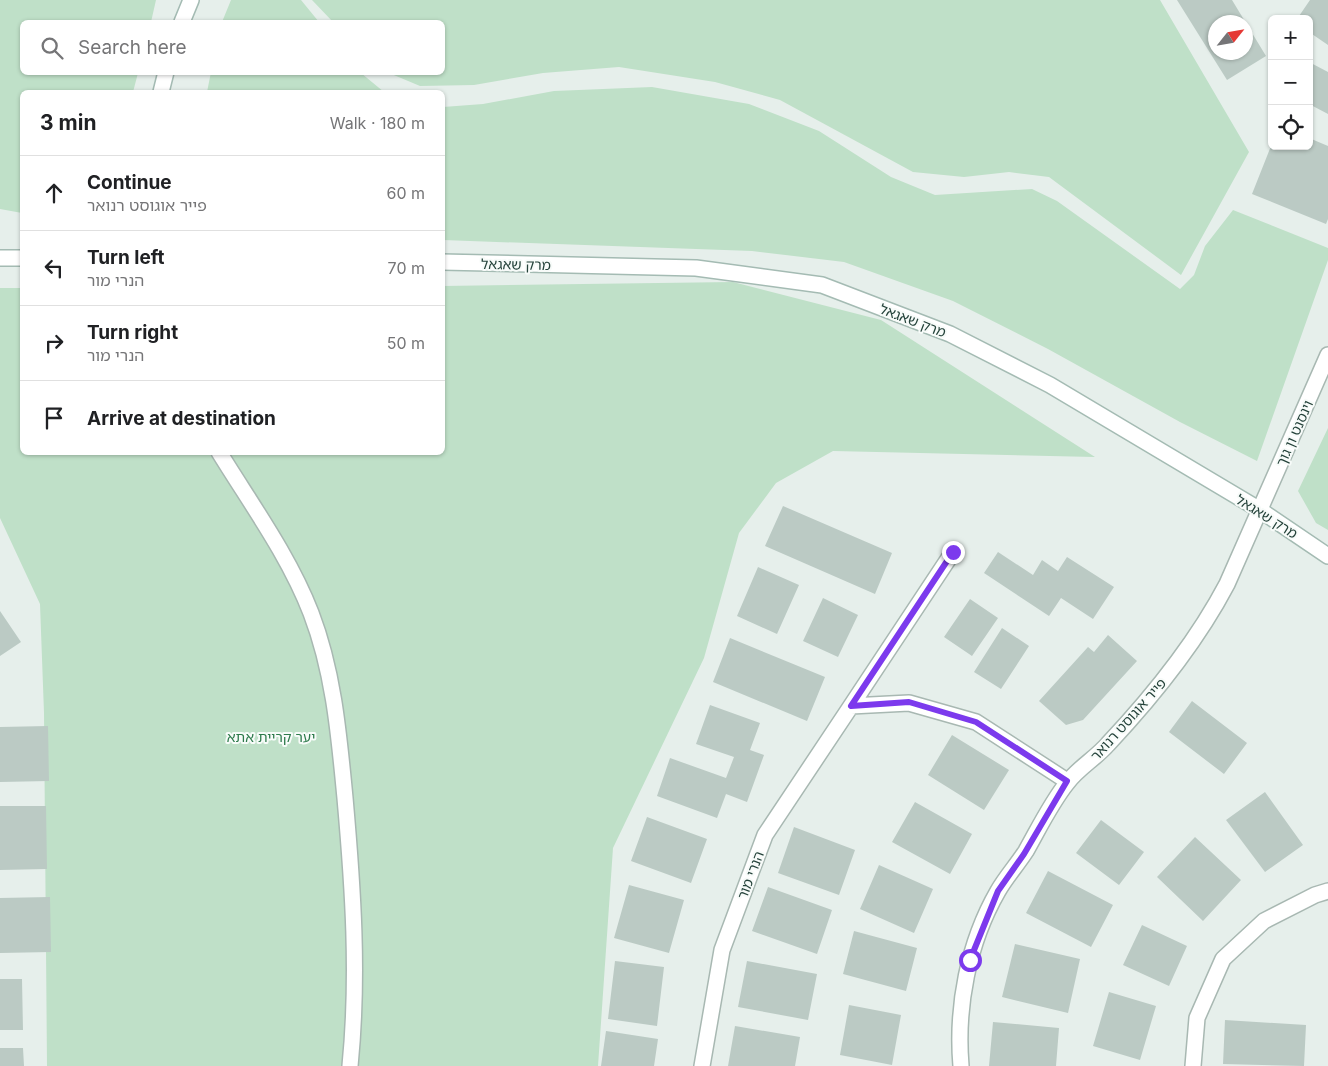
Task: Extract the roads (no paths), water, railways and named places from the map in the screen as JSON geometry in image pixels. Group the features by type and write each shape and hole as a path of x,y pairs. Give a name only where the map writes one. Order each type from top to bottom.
{"street":[{"path":"183,20 191,0"},
{"path":"162,90 165,75"},
{"path":"0,258 20,258"},
{"name":"מרק שאגאל","path":"445,262 696,268 822,285 950,334 1042,381 1260,510 1328,556"},
{"name":"וינסנט ון גוך","path":"1260,510 1328,355"},
{"path":"221,455 286,562 311,613 336,705 354,893 355,1014 350,1066"},
{"name":"פייר אוגוסט רנואר","path":"961,1066 959,1045 961,1003 970,960 998,891 1024,854 1067,781 1107,746 1170,673 1212,614 1228,584 1260,510"},
{"name":"הנרי מור","path":"702,1066 722,950 765,835 953,552"},
{"path":"851,706 909,702 976,722 1067,781"},
{"path":"1193,1066 1197,1018 1224,959 1264,922 1315,895 1328,891"}],"park label":[{"name":"יער קריית אתא","path":"271,736"}]}
